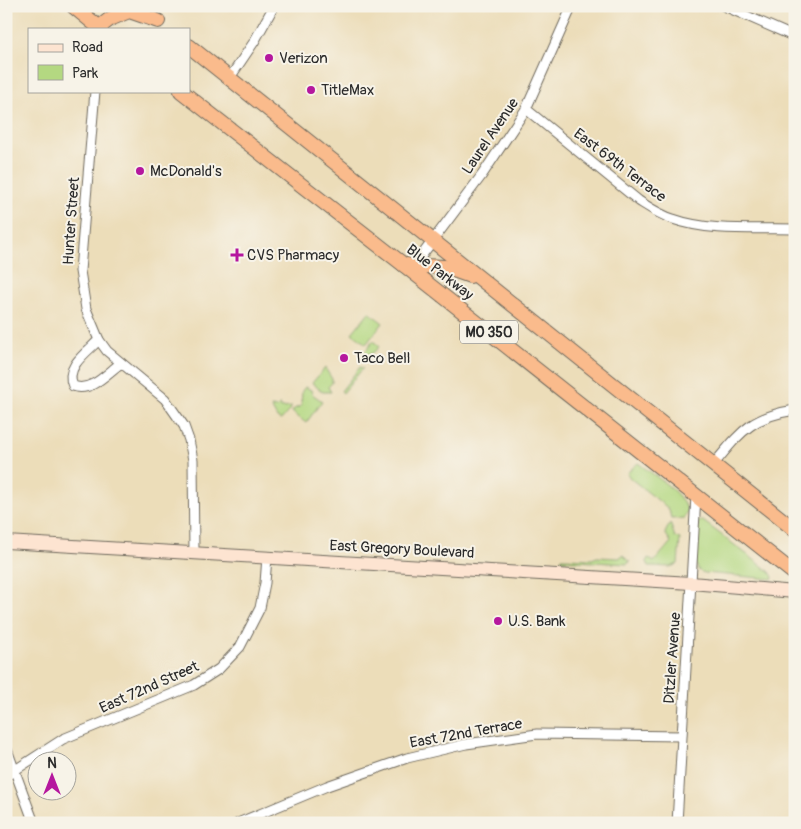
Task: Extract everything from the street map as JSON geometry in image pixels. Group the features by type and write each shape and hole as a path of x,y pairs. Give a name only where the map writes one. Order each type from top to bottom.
{"highway":[{"path":"76,8 93,6"},
{"path":"139,6 162,25"},
{"path":"76,8 99,28 117,15 129,11 162,25"},
{"name":"Blue Parkway","path":"190,47 795,530"},
{"name":"Blue Parkway","path":"182,92 410,266 795,574"},
{"path":"410,266 445,267 484,282"}],"main road":[{"name":"East Gregory Boulevard","path":"6,542 691,583 795,592"}],"street":[{"path":"229,78 254,42 274,6"},
{"name":"Laurel Avenue","path":"410,266 432,241 482,175 526,109 572,6"},
{"path":"724,6 795,37"},
{"name":"Hunter Street","path":"94,92 80,271 86,309 99,340 107,351 166,399 184,426 193,460 194,553"},
{"name":"East 69th Terrace","path":"526,109 639,201 673,220 707,226 795,229"},
{"path":"99,340 76,363 70,372 70,380 73,386 79,389 88,388 121,362"},
{"path":"713,465 745,429 764,417 795,410"},
{"name":"Ditzler Avenue","path":"677,823 696,496"},
{"name":"East 72nd Street","path":"10,773 63,739 194,685 219,669 240,647 260,608 265,583 267,557"},
{"name":"East 72nd Terrace","path":"238,823 327,786 372,770 407,758 466,744 537,734 681,736"},
{"path":"6,747 10,773 34,823"}],"green space":[{"path":"369,312 383,323 366,344 352,333"},
{"path":"373,341 379,346 378,348 359,360"},
{"path":"360,367 363,368 343,393 341,391"},
{"path":"325,368 332,379 332,383 328,387 331,392 323,392 312,383"},
{"path":"305,387 322,401 306,423 292,412 301,406 302,391"},
{"path":"280,404 281,408 292,407 281,420 277,418 271,407 277,408"},
{"path":"638,463 666,484 684,503 688,510 684,518 671,519 669,509 630,478 627,473"},
{"path":"698,521 703,521 770,572 773,577 772,579 699,571 695,563"},
{"path":"670,523 675,537 680,539 678,564 670,567 649,566 648,558 654,562 671,542 665,533"},
{"path":"623,555 630,562 627,564 561,560 562,558 619,558"}],"place":[{"name":"Verizon","path":"269,58"},
{"name":"TitleMax","path":"311,90"},
{"name":"McDonald's","path":"140,171"},
{"name":"CVS Pharmacy","path":"237,255"},
{"name":"Taco Bell","path":"344,358"},
{"name":"U.S. Bank","path":"498,621"}]}
